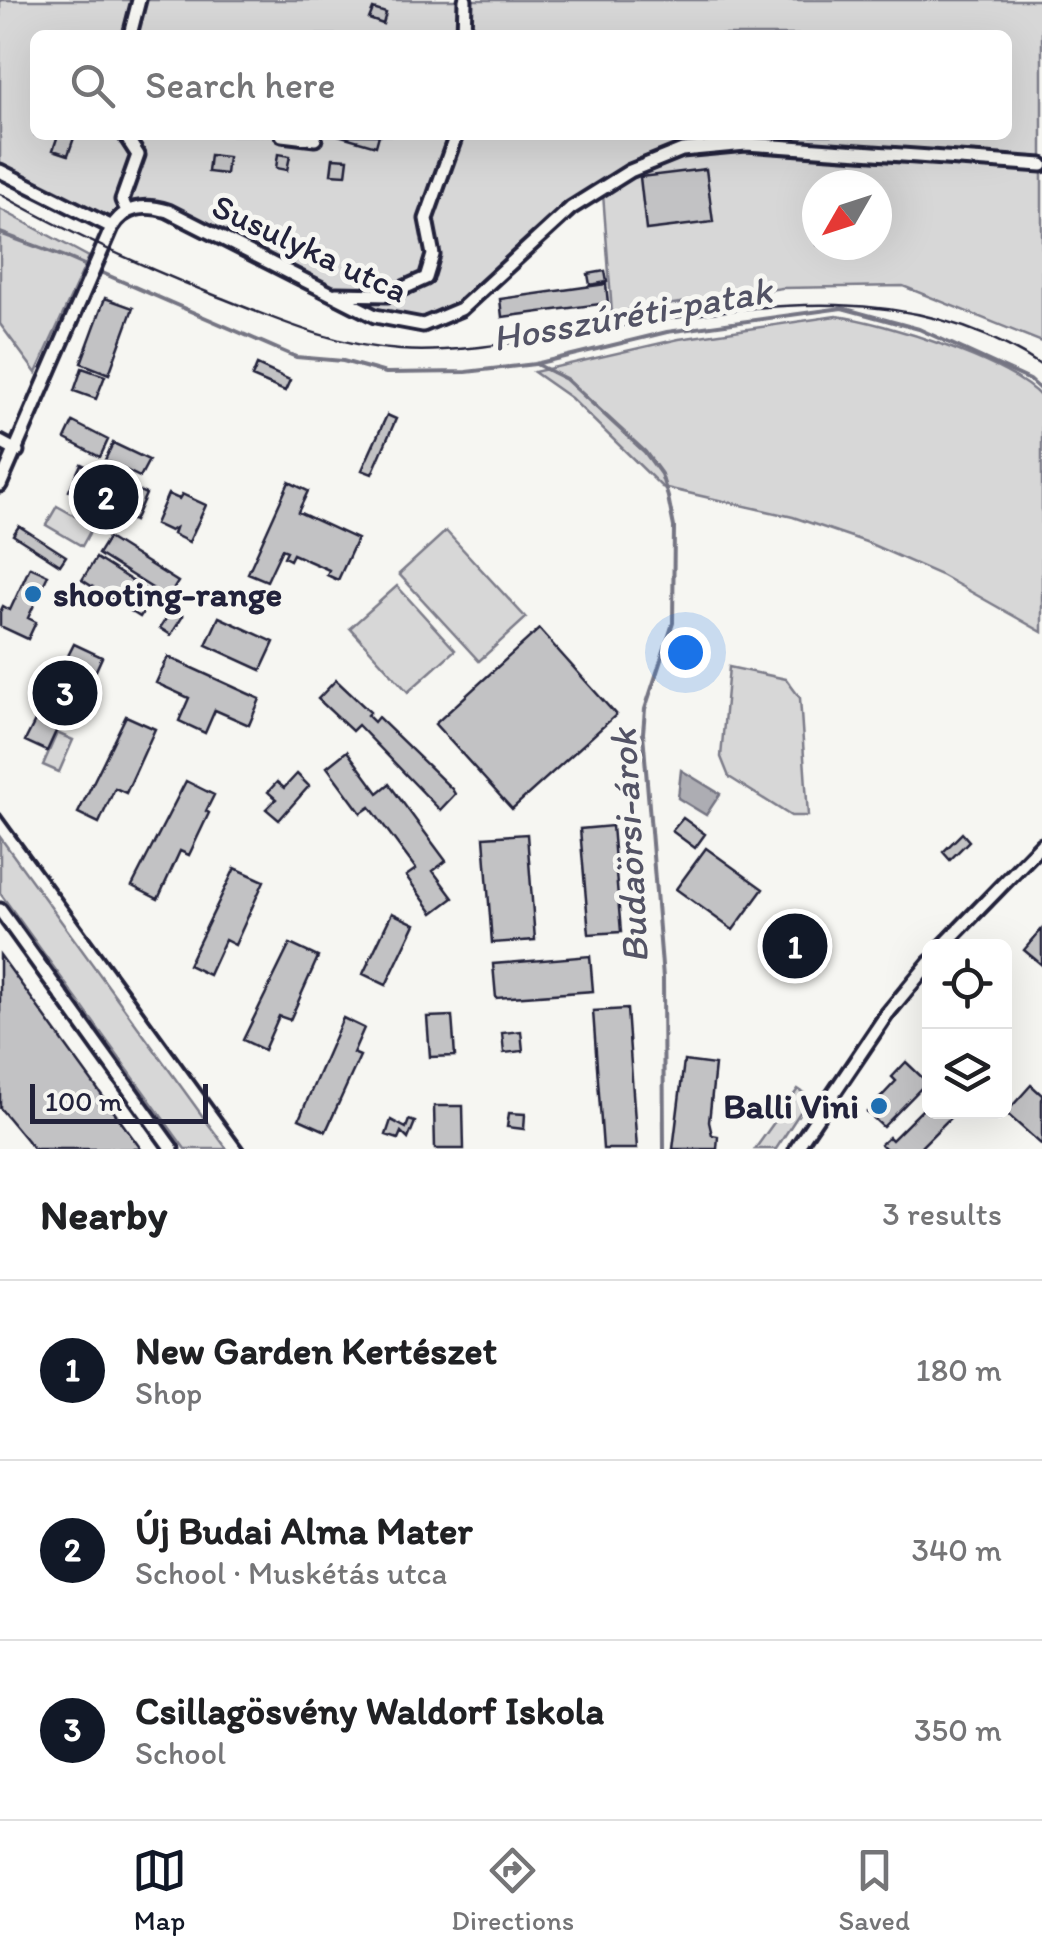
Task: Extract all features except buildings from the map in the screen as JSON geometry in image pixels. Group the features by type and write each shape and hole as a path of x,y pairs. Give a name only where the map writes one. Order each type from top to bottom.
{"street":[{"path":"131,30 140,0"},
{"path":"464,30 465,0"},
{"path":"0,485 112,227 127,211 122,200 138,155 128,140"},
{"path":"332,294 388,294 426,278 432,255 426,219 454,140"},
{"name":"Susulyka utca","path":"127,211 147,207 168,211 392,322 423,325 440,321 461,308 571,208 630,171 682,150 746,144 1042,165"},
{"path":"0,171 112,227"},
{"path":"0,442 17,451"},
{"path":"951,939 1042,844"},
{"path":"0,910 172,1149"},
{"path":"796,1149 887,1014 922,972"}],"shaded area":[{"path":"0,0 1042,0 1042,342 903,286 782,288 612,313 603,194 574,212 488,285 434,320 387,318 147,207 112,227 0,171"},
{"path":"0,209 89,257 36,373 0,324"},
{"path":"836,316 914,335 976,358 1026,384 1042,398 1042,632 941,575 866,542 793,517 662,487 571,398 534,372 679,339"},
{"path":"57,506 93,526 82,546 46,525"},
{"path":"446,531 526,618 479,661 399,574"},
{"path":"397,586 455,650 408,692 350,628"},
{"path":"729,667 786,679 800,698 808,816 791,816 729,777 721,757"},
{"path":"57,733 73,740 59,772 43,765"},
{"path":"681,770 720,794 706,815 678,798"},
{"path":"0,837 227,1149 185,1149 0,893"},
{"path":"798,1089 810,1097 776,1149 755,1149"}],"waterway":[{"name":"Hosszúréti-patak","path":"0,233 68,258 296,357 343,361 386,373 466,372 535,364 667,332 842,308 919,329 1030,380 1042,391"},
{"name":"Budaörsi-árok","path":"536,364 566,379 645,452 661,474 674,527 673,623 645,709 643,733 663,978 664,1149"}],"tram line":[{"path":"0,194 80,236 191,286 308,331 376,348 468,348 729,310 859,306 922,315 983,334 1042,366"}],"railway":[{"path":"0,814 244,1149"}],"place":[{"name":"Új Budai Alma Mater","path":"106,497"},
{"name":"shooting-range","path":"33,594"},
{"name":"Csillagösvény Waldorf Iskola","path":"65,693"},
{"name":"New Garden Kertészet","path":"795,946"},
{"name":"Balli Vini","path":"879,1106"}]}
